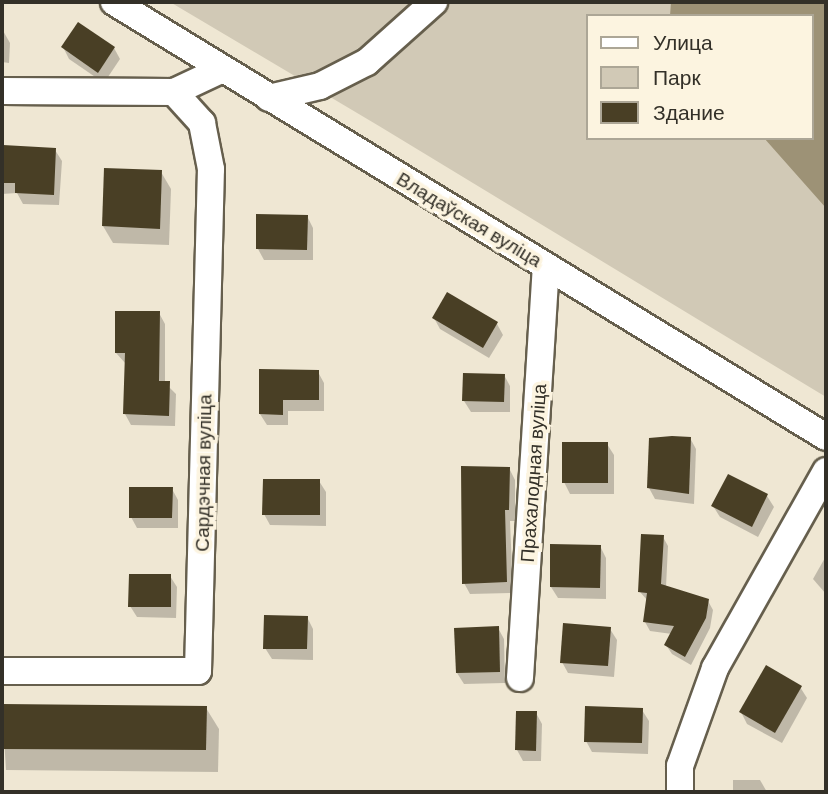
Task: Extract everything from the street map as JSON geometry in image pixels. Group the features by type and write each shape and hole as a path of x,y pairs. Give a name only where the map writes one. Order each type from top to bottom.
{"street":[{"name":"Владаўская вуліца","path":"114,2 826,437"},
{"path":"269,98 320,86 367,62 434,2"},
{"path":"2,91 174,92 223,69"},
{"name":"Сардэчная вуліца","path":"2,671 198,671 211,169 202,123 174,92"},
{"name":"Прахалодная вуліца","path":"520,678 546,267"},
{"path":"680,792 680,766 715,668 826,471"}],"green space":[{"path":"170,2 826,2 826,397 379,126"}],"shaded area":[{"path":"671,2 826,2 826,208 766,140 814,140 814,14 670,14"}],"building":[{"path":"78,22 115,47 98,73 61,47"},
{"path":"3,145 56,148 54,195 15,193 15,183 2,183"},
{"path":"104,168 162,170 160,229 102,226"},
{"path":"256,214 308,215 307,250 256,249"},
{"path":"447,292 498,322 483,348 432,318"},
{"path":"115,311 160,311 159,381 170,381 169,416 123,414 125,353 115,353"},
{"path":"259,369 319,370 319,400 283,400 283,415 259,414"},
{"path":"463,373 505,374 504,402 462,401"},
{"path":"691,437 689,494 647,488 649,438"},
{"path":"562,442 608,442 608,483 562,483"},
{"path":"461,466 510,467 509,510 505,510 507,582 462,584"},
{"path":"728,474 768,494 752,527 711,506"},
{"path":"263,479 320,479 320,515 262,515"},
{"path":"129,487 173,487 172,518 129,518"},
{"path":"641,534 664,535 661,584 709,599 706,618 685,657 664,645 674,626 643,622 647,593 638,592"},
{"path":"550,544 601,545 600,588 550,587"},
{"path":"129,574 171,574 171,607 128,607"},
{"path":"264,615 308,616 307,649 263,649"},
{"path":"563,623 611,627 608,666 560,663"},
{"path":"499,626 500,672 456,673 454,628"},
{"path":"766,665 802,686 775,733 739,712"},
{"path":"2,704 207,706 206,750 2,749"},
{"path":"585,706 643,708 642,743 584,742"},
{"path":"516,711 537,711 536,751 515,750"}]}
